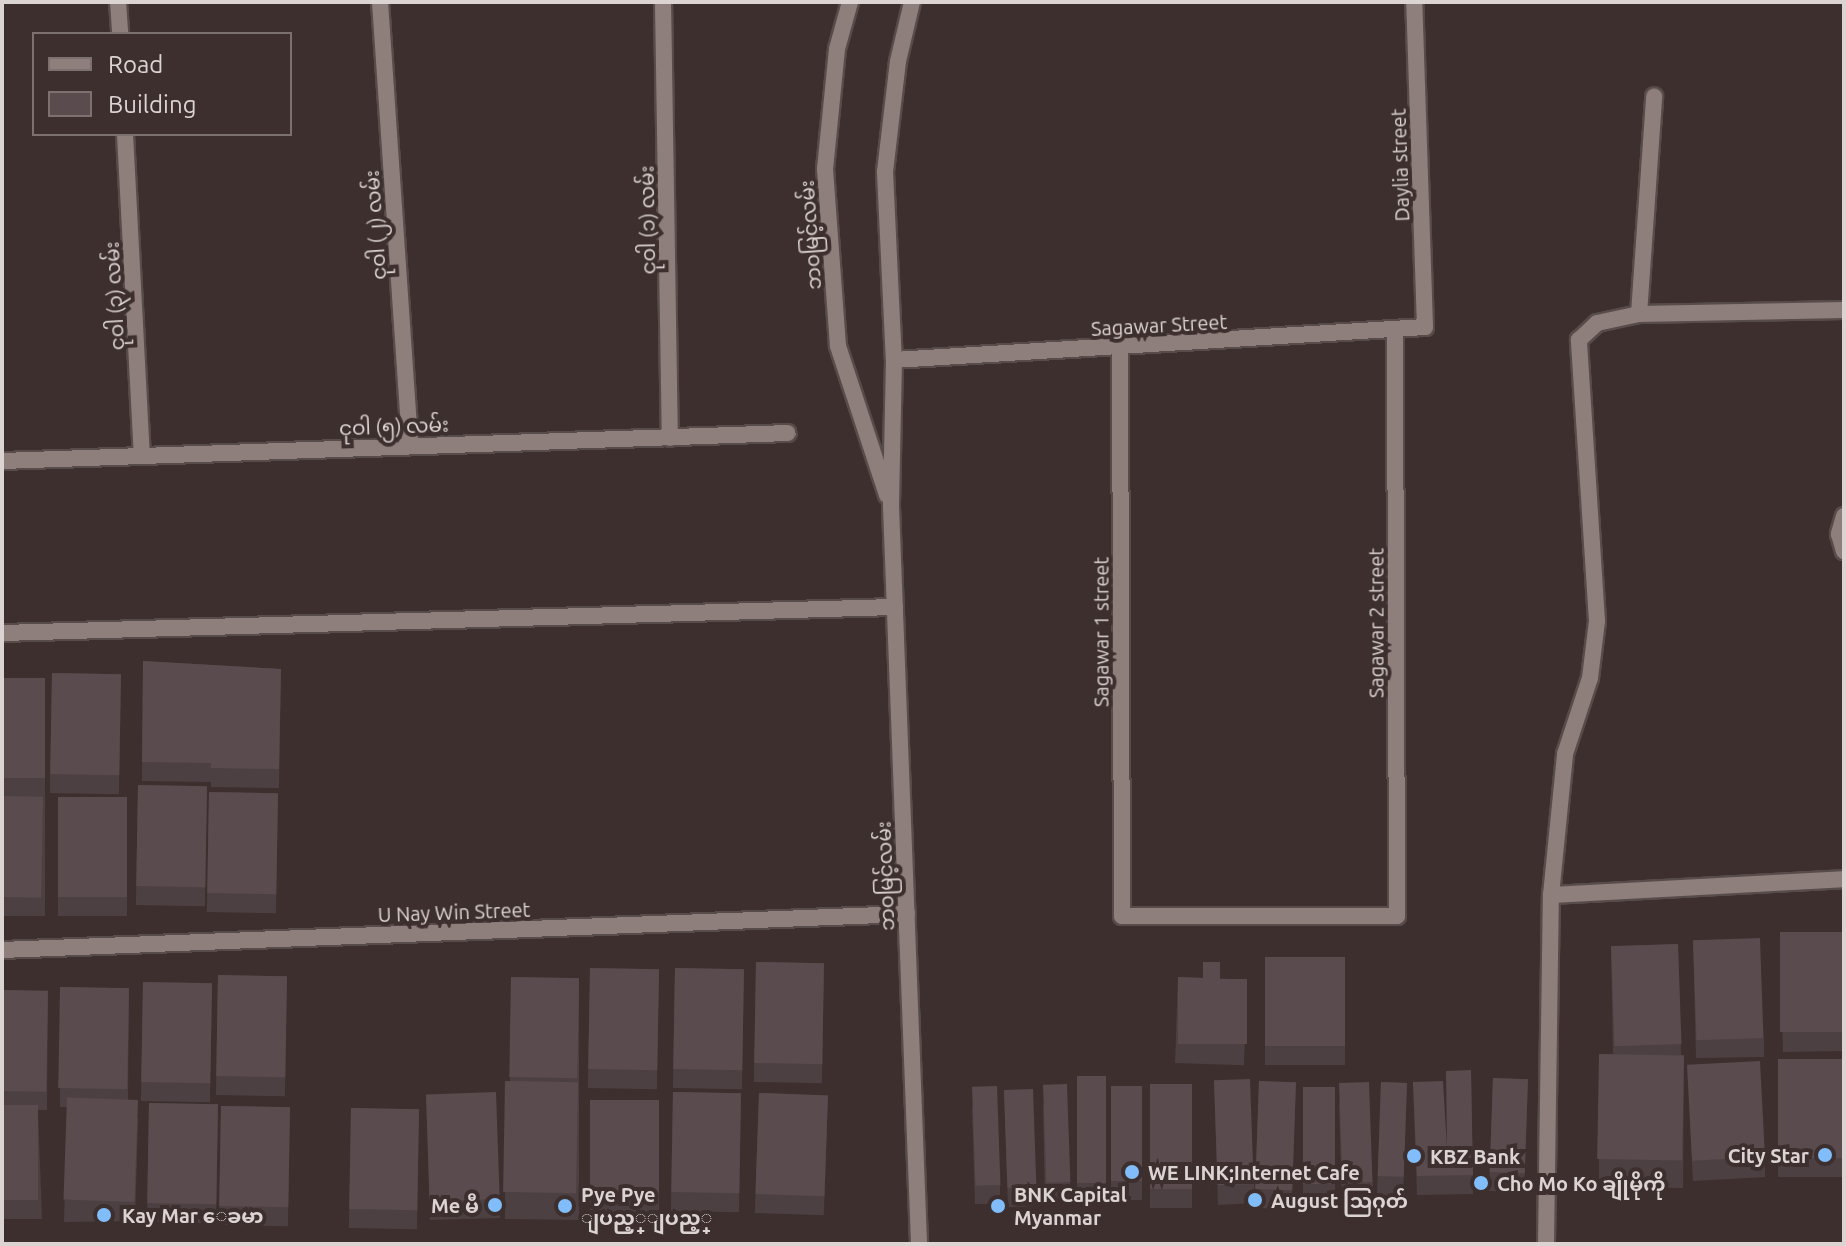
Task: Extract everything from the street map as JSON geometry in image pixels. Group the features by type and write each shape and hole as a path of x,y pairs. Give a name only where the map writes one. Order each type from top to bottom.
{"street":[{"path":"118,2 120,32"},
{"name":"ငုဝါ (၂) လမ်း","path":"380,2 410,446"},
{"name":"ငုဝါ (၁) လမ်း","path":"663,2 670,438"},
{"name":"ဘ၀မြင့်လမ်း","path":"850,2 837,49 825,169 838,346 891,507"},
{"name":"ဘ၀မြင့်လမ်း","path":"912,2 898,61 885,172 894,360 891,507 919,1244"},
{"name":"Daylia street","path":"1414,2 1425,327"},
{"path":"1639,314 1654,97"},
{"name":"ငုဝါ (၃) လမ်း","path":"125,136 142,456"},
{"path":"1546,1244 1551,895 1565,754 1590,678 1597,621 1579,340 1597,323 1639,314 1844,310"},
{"name":"Sagawar Street","path":"894,360 1425,327"},
{"name":"Sagawar 2 street","path":"1122,916 1397,916 1395,331"},
{"name":"Sagawar 1 street","path":"1120,347 1122,916"},
{"name":"ငုဝါ (၅) လမ်း","path":"2,461 788,433"},
{"path":"1844,516 1839,534 1844,551"},
{"path":"2,633 895,607"},
{"path":"1551,895 1844,879"},
{"name":"U Nay Win Street","path":"2,950 907,914"}],"building":[{"path":"143,661 281,669 279,769 211,768 211,763 142,762"},
{"path":"52,673 121,674 119,775 50,774"},
{"path":"2,678 45,678 45,778 2,778"},
{"path":"138,785 207,786 205,887 136,886"},
{"path":"209,792 278,793 276,894 207,893"},
{"path":"2,796 43,797 41,898 2,897"},
{"path":"58,797 127,797 127,897 58,897"},
{"path":"1780,932 1844,932 1844,1032 1780,1032"},
{"path":"1760,938 1763,1038 1697,1040 1693,940"},
{"path":"1678,944 1681,1044 1615,1046 1611,946"},
{"path":"1265,957 1345,957 1345,1046 1265,1046"},
{"path":"756,962 824,963 822,1064 754,1063"},
{"path":"1203,962 1220,962 1220,979 1247,979 1247,1044 1178,1044 1178,977 1203,978"},
{"path":"590,968 659,969 657,1070 588,1069"},
{"path":"675,968 744,969 742,1070 673,1069"},
{"path":"218,975 287,976 285,1077 216,1076"},
{"path":"511,977 579,978 577,1078 509,1077"},
{"path":"143,982 212,983 210,1083 141,1082"},
{"path":"60,987 129,988 127,1089 58,1088"},
{"path":"2,990 48,991 46,1092 2,1091"},
{"path":"1599,1054 1684,1055 1682,1160 1597,1159"},
{"path":"1778,1059 1844,1059 1844,1158 1778,1158"},
{"path":"1760,1061 1765,1157 1692,1161 1687,1065"},
{"path":"1471,1070 1473,1175 1417,1176 1413,1082 1443,1081 1447,1148 1446,1071"},
{"path":"1077,1076 1106,1076 1106,1183 1077,1183"},
{"path":"1493,1078 1528,1079 1525,1173 1490,1172"},
{"path":"1250,1079 1254,1184 1218,1185 1214,1080"},
{"path":"505,1081 578,1082 576,1193 503,1192"},
{"path":"1259,1081 1296,1082 1292,1190 1255,1189"},
{"path":"1369,1082 1372,1182 1343,1183 1339,1083"},
{"path":"1381,1082 1407,1083 1404,1177 1378,1176"},
{"path":"1067,1084 1070,1182 1046,1183 1043,1085"},
{"path":"1150,1084 1192,1084 1192,1189 1150,1189"},
{"path":"997,1086 1000,1185 975,1186 972,1087"},
{"path":"1111,1086 1142,1086 1142,1181 1111,1181"},
{"path":"1303,1087 1335,1087 1335,1184 1303,1184"},
{"path":"1033,1089 1036,1187 1007,1188 1004,1090"},
{"path":"496,1092 500,1199 430,1201 426,1094"},
{"path":"673,1092 741,1093 739,1193 671,1192"},
{"path":"759,1093 828,1095 824,1196 755,1194"},
{"path":"67,1098 138,1100 134,1202 63,1199"},
{"path":"590,1100 659,1100 659,1200 590,1200"},
{"path":"149,1103 218,1104 216,1204 147,1203"},
{"path":"2,1105 38,1105 38,1200 2,1200"},
{"path":"221,1106 290,1107 288,1207 219,1206"},
{"path":"351,1108 419,1109 417,1210 349,1209"}],"place":[{"name":"City Star","path":"1825,1155"},
{"name":"KBZ Bank","path":"1414,1156"},
{"name":"WE LINK;Internet Cafe","path":"1132,1172"},
{"name":"Cho Mo Ko ချိုမိုကို","path":"1481,1183"},
{"name":"August သြဂုတ်","path":"1255,1200"},
{"name":"Me မီ","path":"495,1205"},
{"name":"Pye Pye ျပည့္ျပည့္","path":"565,1206"},
{"name":"BNK Capital Myanmar","path":"998,1206"},
{"name":"Kay Mar ေခမာ","path":"104,1215"}]}
